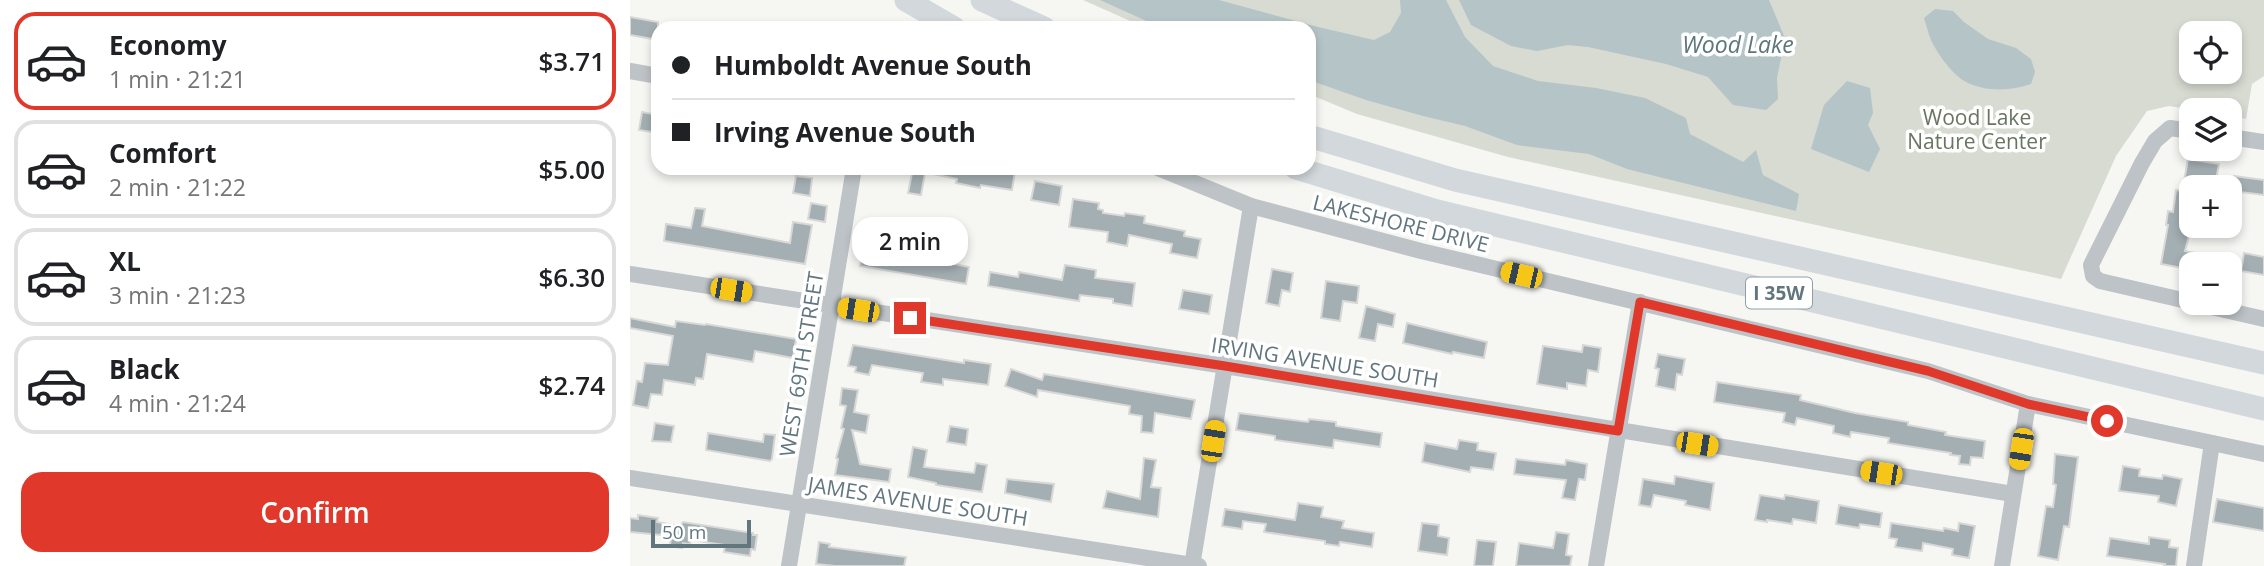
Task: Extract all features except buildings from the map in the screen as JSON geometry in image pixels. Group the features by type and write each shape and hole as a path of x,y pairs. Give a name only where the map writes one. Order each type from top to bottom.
{"highway":[{"path":"906,0 942,21"},
{"path":"982,0 1028,21"},
{"name":"I 35W","path":"1316,138 1455,180 2264,363"},
{"name":"I 35W","path":"1316,174 1437,211 2264,409"}],"street":[{"path":"630,71 651,75"},
{"path":"2179,129 2170,128 2155,141 2091,265 2093,276 2100,281 2179,299"},
{"path":"2242,139 2264,142"},
{"name":"WEST 69TH STREET","path":"789,566 853,175"},
{"name":"LAKESHORE DRIVE","path":"1175,175 1251,206 1420,251 1928,371 2028,404 2264,454"},
{"path":"1194,566 1251,206"},
{"name":"IRVING AVENUE SOUTH","path":"630,274 1225,366 2013,494"},
{"path":"1596,566 1640,302"},
{"path":"2242,314 2264,319"},
{"path":"2001,566 2028,404"},
{"path":"2193,566 2212,443"},
{"name":"JAMES AVENUE SOUTH","path":"630,478 1194,566"}],"green space":[{"name":"Wood Lake Nature Center","path":"1083,0 2264,0 2264,76 2252,84 2246,119 2242,118 2242,98 2179,98 2179,108 2169,106 2147,111 2116,156 2061,279 1508,157 1357,114 1316,97 1316,21 1130,21"}],"water":[{"path":"1100,0 1219,0 1296,21 1146,21"},
{"path":"1400,0 1446,0 1465,37 1493,66 1538,81 1596,88 1645,98 1686,118 1690,134 1743,162 1756,150 1763,175 1799,194 1796,211 1627,169 1589,154 1517,145 1465,126 1366,100 1316,82 1316,26 1374,40 1390,32 1401,13"},
{"name":"Wood Lake","path":"1459,0 1769,0 1785,38 1777,78 1778,99 1766,110 1733,105 1708,77 1666,64 1588,47 1568,45 1537,51 1511,46 1471,25"},
{"path":"1935,9 1953,11 1988,39 2016,48 2031,59 2035,72 2031,84 1990,89 1961,79 1943,60 1930,38 1924,18"},
{"path":"1847,81 1870,88 1873,113 1868,125 1880,149 1869,172 1811,149 1824,105"}],"route":[{"path":"910,318 1225,366 1618,431 1640,302 1928,371 2028,404 2107,421"}]}
